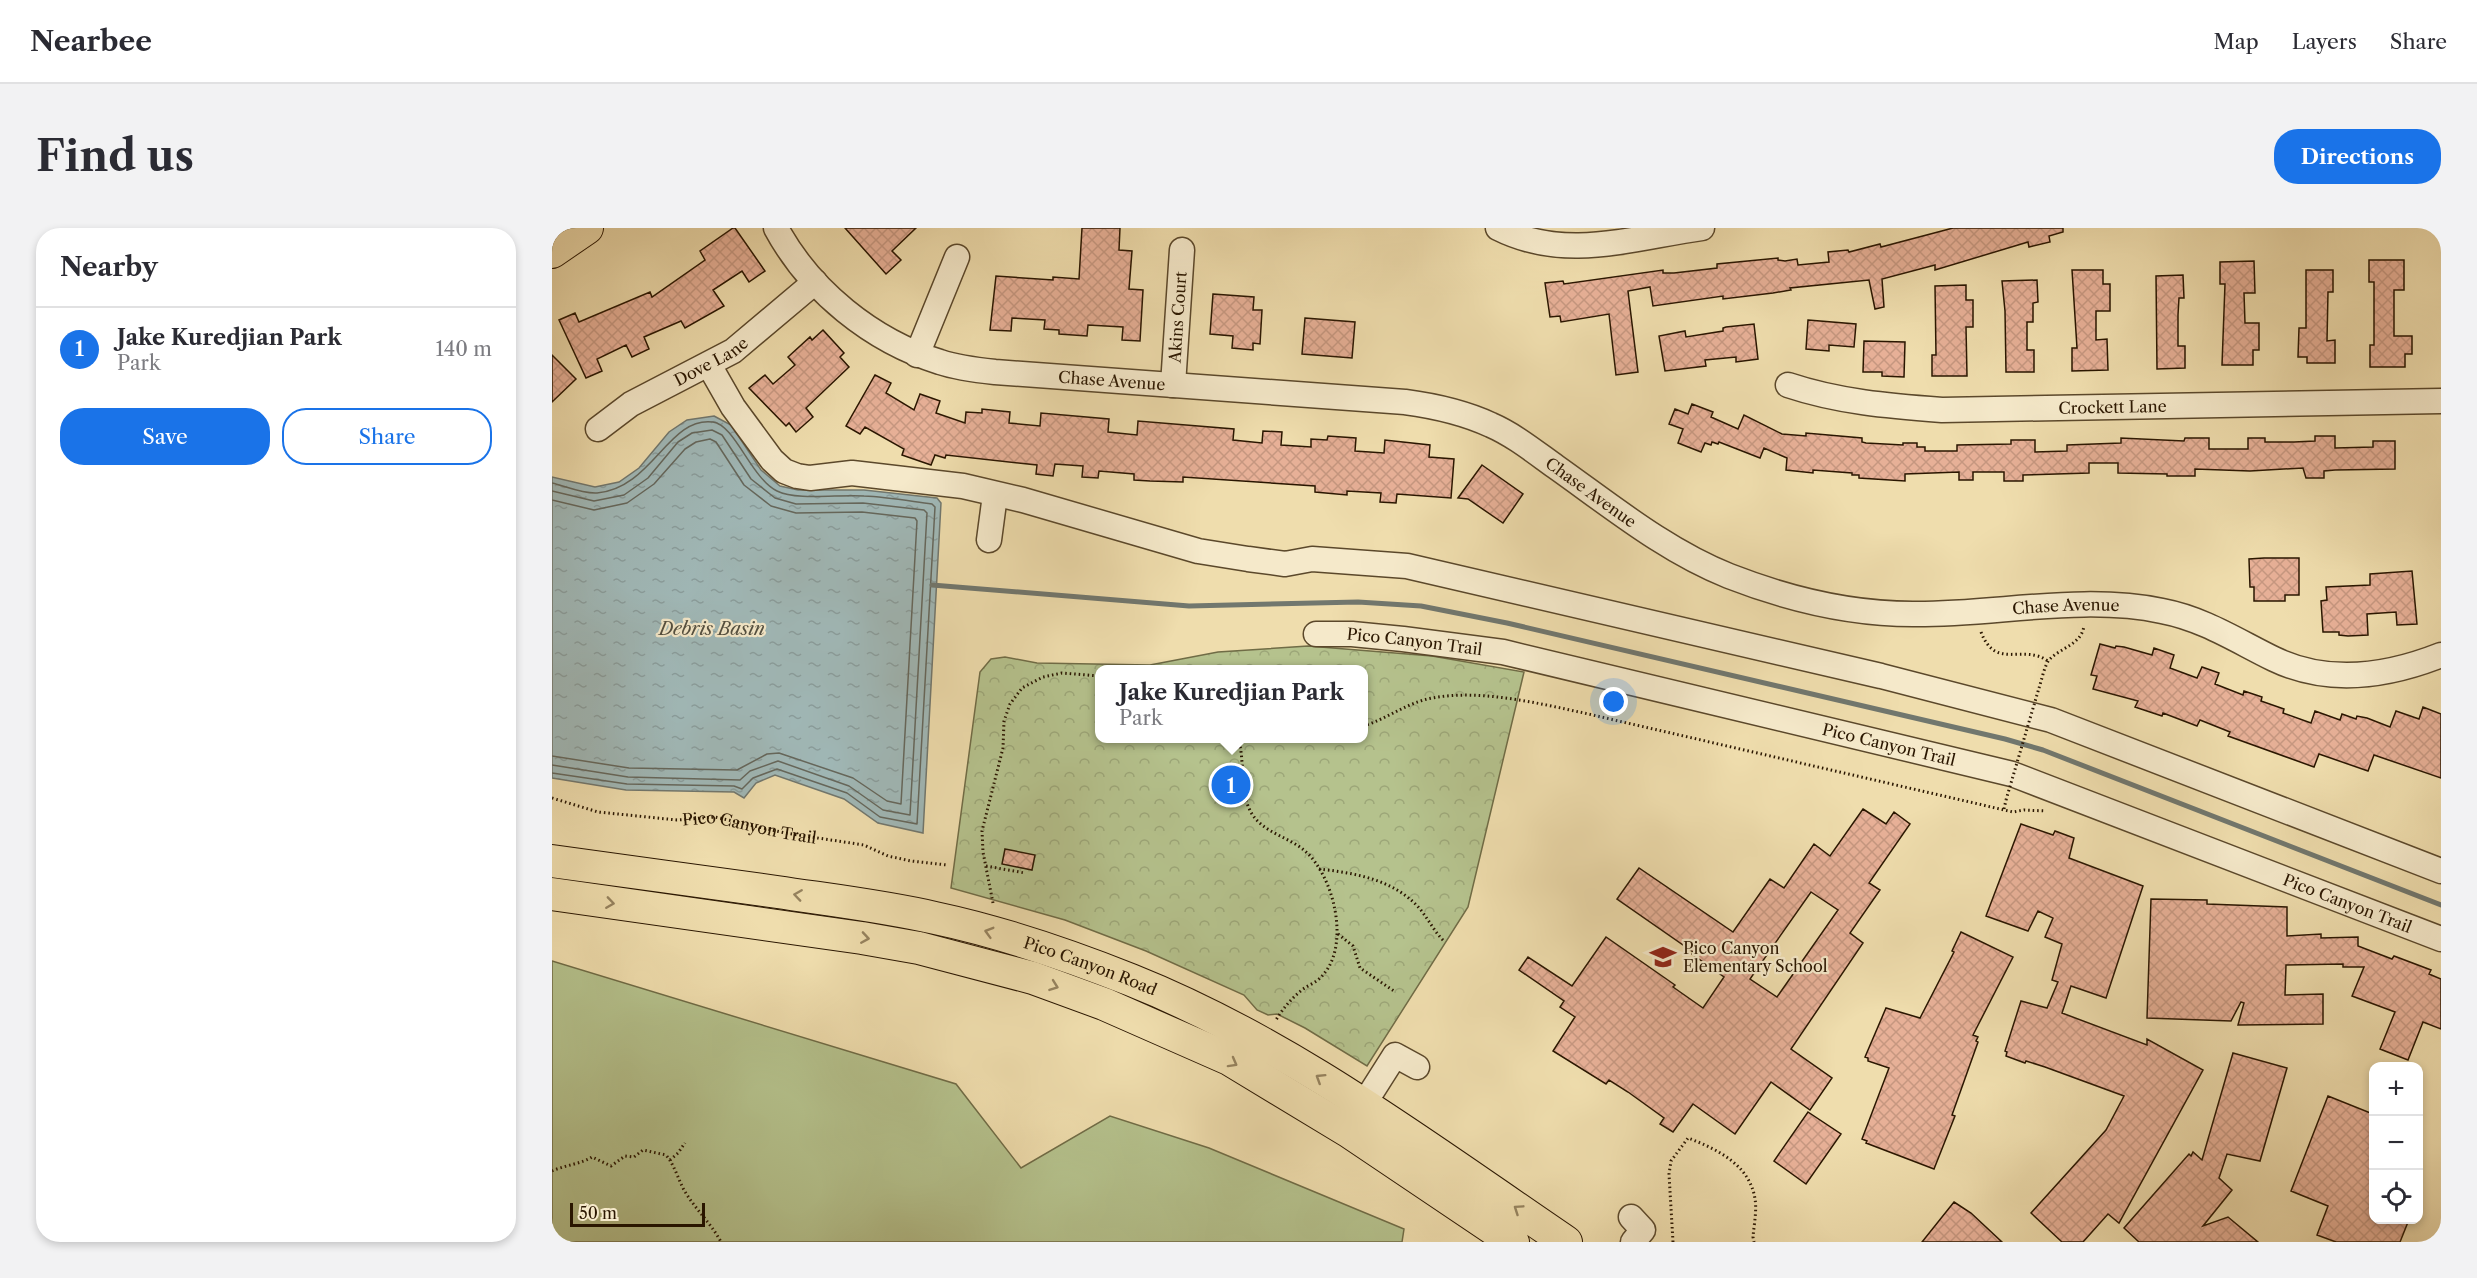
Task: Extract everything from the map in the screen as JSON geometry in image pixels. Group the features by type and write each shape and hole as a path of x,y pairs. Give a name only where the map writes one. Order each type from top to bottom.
{"main road":[{"path":"552,252 587,228"},
{"name":"Pico Canyon Road","path":"552,861 898,910 991,933 1102,969 1197,1010 1268,1045 1364,1104 1566,1242"},
{"name":"Pico Canyon Road","path":"552,894 862,938 919,948 1034,978 1104,1004 1229,1059 1348,1131 1513,1242"}],"street":[{"name":"Chase Avenue","path":"776,228 815,282 840,306 888,340 918,355 942,363 994,372 1405,402 1436,406 1465,414 1494,426 1520,442 1644,529 1692,558 1727,575 1766,589 1847,609 1915,614 1996,609 2130,606 2188,617 2216,627 2277,660 2306,670 2332,674 2383,673 2408,668 2441,655"},
{"path":"1498,228 1534,243 1563,246 1599,245 1625,235 1702,228"},
{"name":"Akins Court","path":"1173,385 1182,250"},
{"path":"918,355 957,257"},
{"name":"Dove Lane","path":"598,429 631,404 709,365 754,336 815,282"},
{"path":"709,365 733,407 766,452 778,465 791,473 810,478 852,473 963,486 1023,500 1198,551 1285,564 1312,559 1407,566 1710,636 2051,720 2441,871"},
{"name":"Crockett Lane","path":"1788,385 1857,403 1942,410 2441,401"},
{"path":"989,540 995,495"},
{"name":"Pico Canyon Trail","path":"1316,634 1352,634 1503,652 2012,774 2441,939"},
{"path":"1348,1131 1395,1055 1417,1067"},
{"path":"1631,1217 1643,1230 1633,1242"}],"path":[{"path":"1368,724 1412,704 1432,698 1481,696 1521,701 1575,711 2004,809 2048,661 2059,651 2077,641 2083,633 2084,626"},
{"path":"1981,632 1990,648 1999,654 2031,653 2048,661"},
{"path":"993,903 982,831 1003,748 1004,721 1014,696 1022,688 1043,677 1062,673 1095,676"},
{"path":"1240,743 1243,752 1242,779 1252,814 1266,828 1304,850 1319,868 1334,908 1338,934 1333,956 1327,969 1321,977 1285,1006 1276,1020"},
{"name":"Pico Canyon Trail","path":"552,798 598,812 678,820 715,817 785,833 864,845 888,856 911,861 947,865"},
{"path":"986,866 1025,873"},
{"path":"1319,868 1381,881 1397,890 1422,911 1445,942"},
{"path":"1338,934 1353,946 1360,968 1394,991"},
{"path":"1673,1242 1671,1161 1688,1138 1710,1146 1747,1175 1756,1201 1754,1242"},
{"path":"670,1160 685,1143"},
{"path":"552,1171 592,1157 611,1166 625,1156 634,1157 643,1150 666,1155 684,1189 713,1227 721,1242"}],"green space":[{"path":"1308,646 1432,656 1524,672 1468,907 1367,1066 1305,1028 1277,1014 1268,1015 1257,1010 1244,995 1146,951 1065,920 951,888 980,672 991,659 1005,657 1037,663 1150,665 1218,652"},
{"path":"552,961 956,1084 1021,1168 1110,1116 1209,1148 1404,1229 1402,1242 552,1242"}],"water":[{"name":"Debris Basin","path":"714,416 731,425 761,470 780,486 798,490 864,490 937,498 941,503 923,833 878,823 844,799 775,775 756,783 744,798 734,792 626,790 552,778 552,477 595,487 619,482 639,468 669,432 687,420"}],"building":[{"path":"733,228 765,271 749,282 742,271 713,290 724,306 685,328 681,321 644,337 649,349 632,357 626,345 597,359 602,371 586,378 559,320 575,313 579,322 650,292 652,297 705,260 700,251"},
{"path":"845,228 916,228 892,251 901,260 886,274"},
{"path":"1082,228 1120,228 1119,250 1132,251 1129,289 1143,290 1140,341 1122,340 1123,327 1088,325 1087,336 1059,334 1059,330 1044,329 1045,320 1012,318 1011,331 990,330 996,276 1053,280 1053,277 1079,279"},
{"path":"1953,228 2063,228 2063,232 2049,236 2050,242 2029,247 2028,242 1935,270 1935,265 1882,279 1884,307 1875,309 1869,280 1653,306 1650,287 1628,291 1638,372 1616,375 1609,314 1561,322 1560,316 1550,317 1545,283 1563,281 1564,284 1663,270 1663,273 1674,273 1717,268 1717,264 1778,258 1778,260 1785,261 1797,259 1798,265 1829,262 1828,252 1848,250 1849,252 1880,244 1881,247"},
{"path":"2369,260 2404,260 2404,290 2394,290 2394,336 2412,336 2412,354 2405,354 2405,367 2370,367 2370,345 2374,345 2374,282 2369,282"},
{"path":"2254,261 2255,293 2244,293 2245,323 2259,323 2259,350 2253,350 2253,365 2222,365 2225,284 2220,284 2220,262"},
{"path":"2072,270 2103,270 2103,284 2110,284 2110,311 2096,311 2096,340 2107,339 2108,370 2072,371 2072,348 2077,348"},
{"path":"2306,270 2333,270 2333,292 2328,292 2327,341 2335,340 2335,363 2307,363 2307,357 2298,357 2299,328 2306,328"},
{"path":"2183,275 2184,298 2179,298 2178,346 2185,346 2185,368 2157,369 2156,276"},
{"path":"2037,280 2038,302 2033,303 2033,322 2027,322 2027,350 2034,350 2034,372 2006,372 2002,281"},
{"path":"1966,285 1966,300 1973,300 1973,327 1966,327 1967,376 1932,376 1932,355 1936,355 1935,286"},
{"path":"1213,294 1254,297 1253,310 1262,310 1260,344 1253,343 1253,350 1232,348 1233,336 1210,334"},
{"path":"1305,318 1355,322 1352,358 1302,354"},
{"path":"1808,320 1856,324 1854,347 1829,345 1829,351 1806,349"},
{"path":"1754,324 1758,359 1736,362 1736,357 1705,360 1706,366 1665,371 1659,336 1685,331 1686,337 1723,331 1726,327"},
{"path":"823,330 844,353 840,357 849,367 806,408 813,417 796,432 789,423 786,426 749,388 765,375 773,384 795,365 788,357 810,337 812,340"},
{"path":"1864,341 1905,342 1904,377 1882,376 1882,372 1863,372"},
{"path":"552,355 576,379 552,402"},
{"path":"875,375 891,383 886,393 914,410 920,394 940,401 936,413 965,423 966,412 982,413 982,409 1010,412 1009,423 1040,426 1041,413 1109,419 1108,432 1137,435 1138,421 1234,429 1233,440 1262,443 1263,431 1282,432 1281,445 1311,447 1311,439 1327,440 1328,436 1356,438 1355,451 1384,453 1385,440 1430,445 1429,457 1454,459 1451,498 1397,494 1396,503 1380,502 1381,493 1347,491 1347,495 1315,492 1315,486 1183,477 1183,482 1134,480 1134,474 1099,471 1098,478 1082,477 1083,466 1055,464 1053,476 1036,474 1037,465 946,455 945,458 935,455 931,465 902,455 904,449 865,427 860,434 846,426"},
{"path":"1692,404 1713,412 1711,417 1738,429 1744,415 1782,434 1806,436 1806,433 1862,438 1862,442 1866,443 1903,445 1903,443 1917,443 1917,447 1925,447 1925,451 1957,451 1957,445 2011,444 2011,440 2035,440 2035,452 2067,451 2067,445 2121,443 2121,438 2184,441 2185,438 2209,438 2209,449 2248,449 2248,438 2265,438 2265,442 2294,442 2315,441 2315,436 2335,436 2335,448 2373,447 2373,441 2395,441 2395,469 2324,471 2324,478 2306,478 2303,468 2250,471 2195,469 2195,476 2167,476 2167,474 2118,473 2118,463 2089,463 2089,473 2023,475 2023,481 2004,481 2004,472 1973,472 1973,480 1959,480 1959,472 1905,474 1905,481 1859,478 1859,475 1852,475 1852,473 1786,470 1787,458 1764,448 1760,458 1719,442 1718,444 1712,442 1711,445 1705,443 1701,452 1678,443 1683,429 1669,424 1675,409 1688,414"},
{"path":"1482,465 1523,494 1503,523 1468,499 1458,498"},
{"path":"2299,558 2299,595 2285,595 2285,601 2254,601 2254,587 2250,587 2249,559"},
{"path":"2412,571 2417,624 2397,625 2396,612 2367,614 2368,635 2348,636 2339,635 2339,632 2323,632 2321,601 2327,600 2326,587 2370,585 2370,574"},
{"path":"2100,644 2115,648 2116,646 2124,647 2152,655 2154,648 2174,655 2170,668 2197,678 2202,667 2219,673 2215,684 2243,695 2244,691 2262,697 2261,701 2284,709 2283,713 2311,723 2315,711 2340,720 2342,714 2356,719 2357,716 2367,718 2390,727 2396,711 2419,719 2423,707 2441,714 2441,778 2374,755 2368,771 2319,754 2314,767 2228,736 2230,732 2200,720 2197,726 2163,713 2162,716 2135,707 2138,701 2093,689 2097,676 2091,675"},
{"path":"1863,809 1886,824 1894,812 1910,824 1869,883 1880,890 1850,933 1863,943 1791,1049 1832,1078 1810,1110 1771,1082 1735,1134 1693,1104 1673,1132 1660,1124 1664,1118 1628,1092 1609,1080 1606,1084 1553,1051 1575,1017 1560,1007 1564,1001 1519,970 1528,957 1572,986 1606,937 1675,985 1673,987 1703,1008 1724,977 1692,954 1693,952 1617,899 1639,868 1733,932 1770,879 1784,888 1814,844 1830,856","holes":["1811,892 1838,910 1777,997 1750,979"]},
{"path":"2021,824 2053,835 2055,831 2074,838 2069,858 2143,886 2106,998 2071,986 2062,1013 2147,1045 2147,1039 2203,1070 2119,1223 2108,1214 2083,1242 2062,1242 2031,1213 2106,1130 2124,1096 2045,1067 2006,1056 2005,1051 2021,1001 2047,1008 2058,982 2052,980 2062,944 2045,937 2053,918 2038,911 2028,931 1986,916"},
{"path":"1005,849 1035,855 1032,870 1002,864"},
{"path":"2151,899 2207,900 2207,904 2287,907 2287,936 2321,934 2321,938 2358,937 2358,946 2431,970 2429,974 2441,979 2441,1029 2423,1022 2408,1060 2380,1049 2395,1012 2352,996 2364,967 2343,967 2343,964 2286,965 2285,995 2323,994 2323,1024 2238,1025 2244,1003 2241,1002 2231,1021 2147,1018"},
{"path":"1961,932 2013,957 1973,1035 1978,1037 1976,1041 1978,1042 1952,1115 1955,1116 1934,1169 1866,1143 1867,1141 1862,1139 1889,1068 1868,1061 1865,1057 1886,1008 1920,1018 1954,952 1952,951"},
{"path":"2233,1053 2287,1068 2260,1161 2227,1154 2219,1178 2232,1190 2203,1226 2228,1217 2258,1242 2139,1242 2124,1228 2189,1154 2191,1156 2193,1152 2202,1160"},
{"path":"2328,1096 2369,1112 2369,1224 2407,1224 2400,1242 2336,1242 2317,1235 2328,1206 2291,1191"},
{"path":"1808,1112 1841,1134 1806,1184 1774,1161"},
{"path":"1954,1202 1971,1213 2002,1242 1922,1242"}],"waterway":[{"path":"932,585 1189,606 1358,602 1421,606 1507,623 2005,739 2043,750 2441,905"}],"place":[{"name":"Jake Kuredjian Park","path":"1231,785"},
{"name":"Pico Canyon Elementary School","path":"1663,957"}]}
